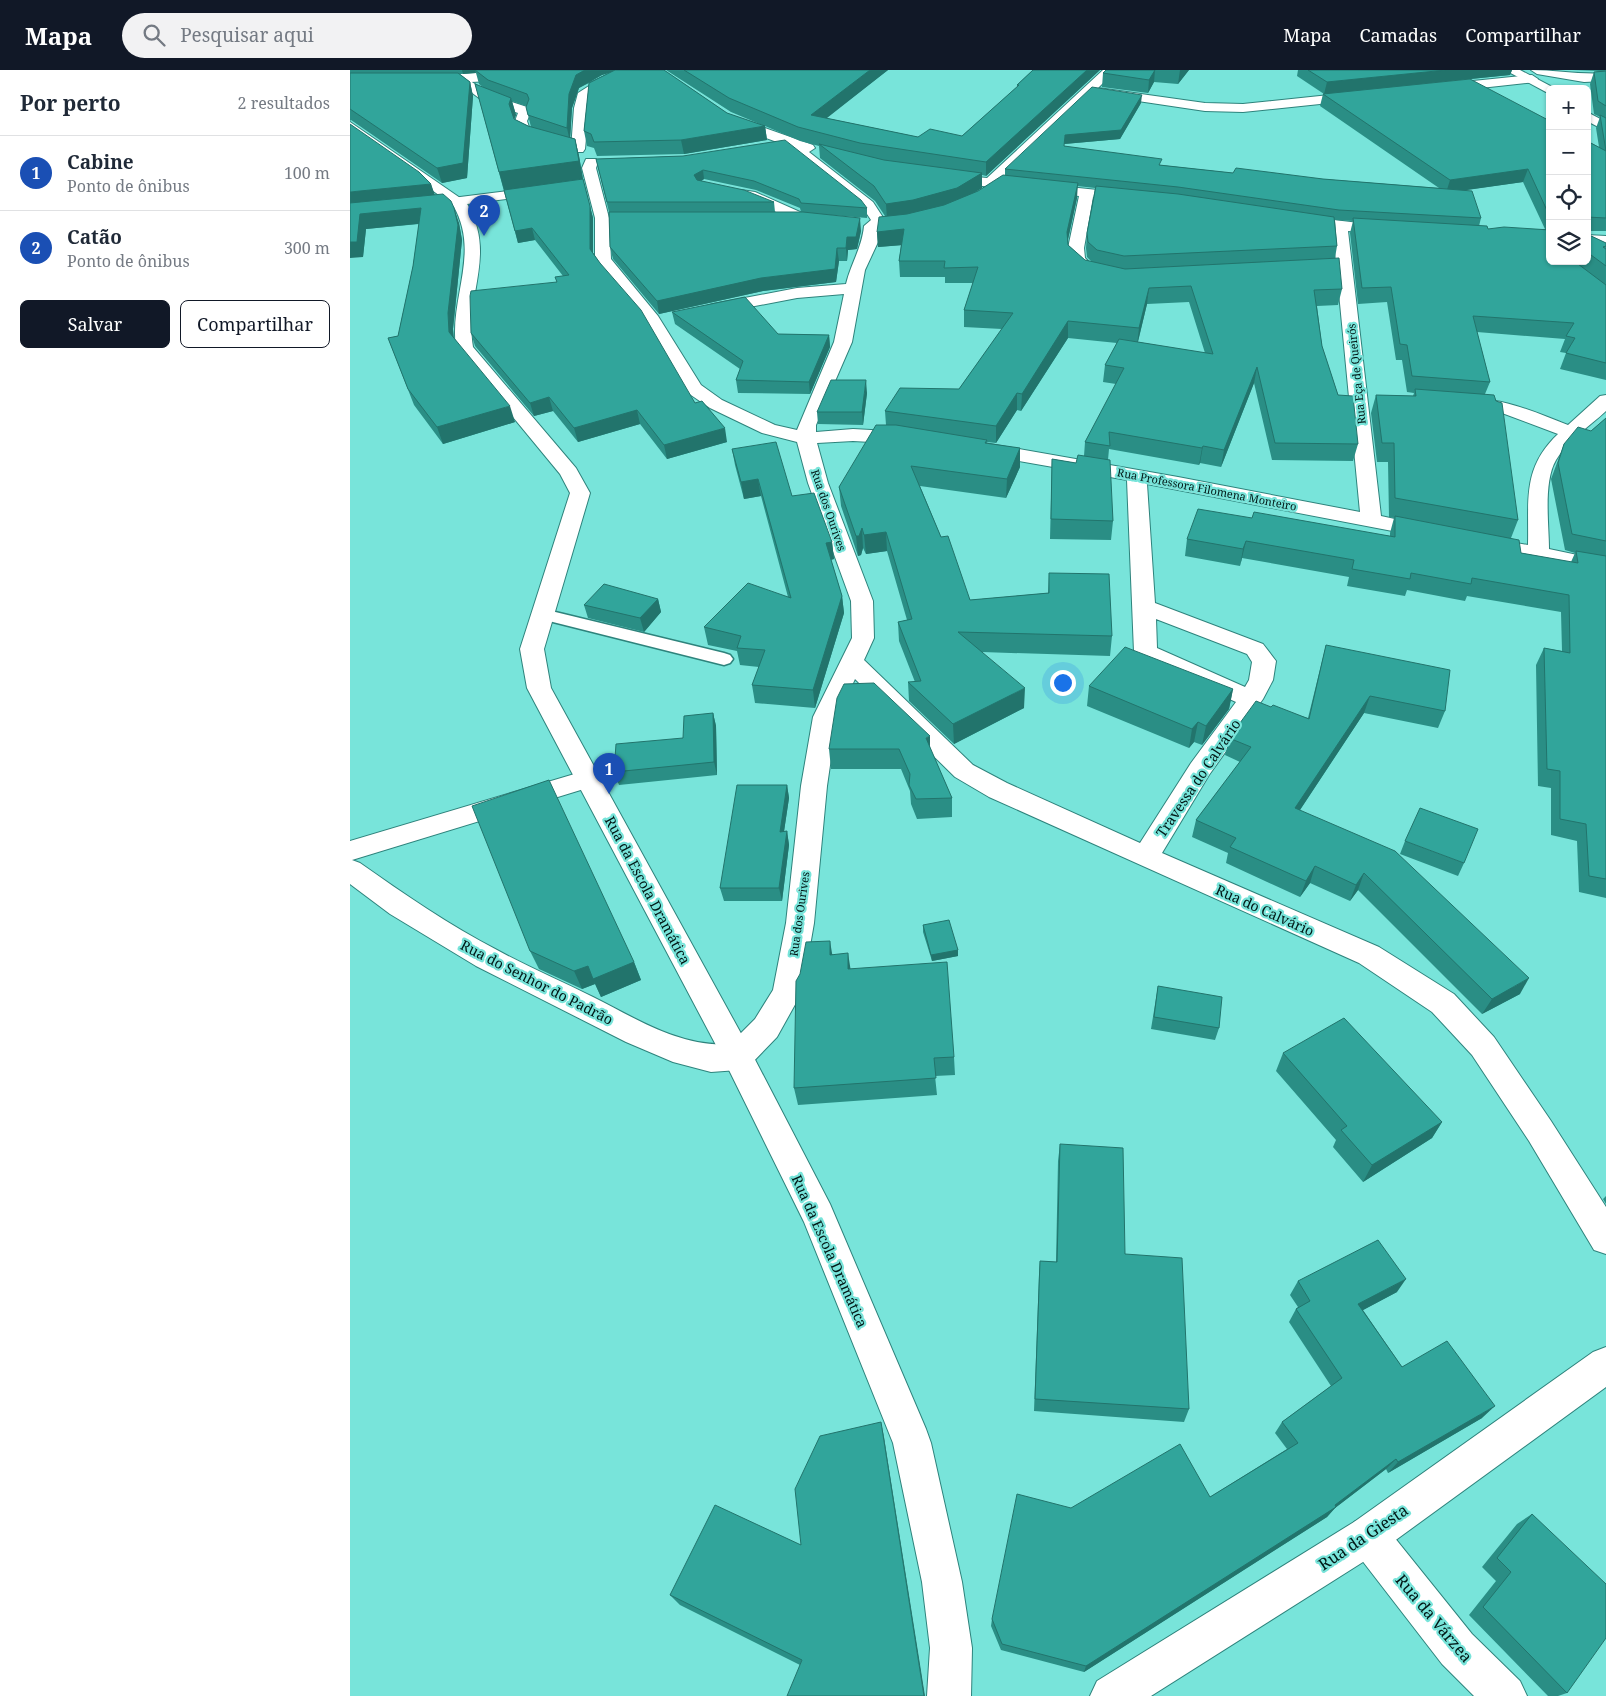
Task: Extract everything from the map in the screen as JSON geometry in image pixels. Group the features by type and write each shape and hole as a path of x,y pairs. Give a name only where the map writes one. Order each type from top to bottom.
{"street":[{"path":"417,80 463,80 539,70"},
{"path":"578,149 582,131 578,118 579,106 584,93 635,70"},
{"path":"981,197 1110,70"},
{"path":"1510,70 1584,78 1606,77"},
{"path":"1534,74 1546,85"},
{"path":"1430,90 1534,74"},
{"path":"1565,85 1584,78"},
{"path":"463,80 487,98 525,112 521,121 524,132 538,140 587,152 591,162 588,168 588,185 610,218 603,260 661,320 694,389 716,404 769,430 806,438 853,435 897,436 929,440"},
{"path":"1088,90 1205,107 1243,108 1366,96"},
{"path":"720,113 735,122 794,144 824,152"},
{"path":"1591,118 1606,127"},
{"name":"Rua da Escola Dramática","path":"350,126 459,202 467,212 475,248 462,327 465,348 568,472 580,493 532,649 539,688 738,1057 818,1215 912,1443 942,1582 951,1648 949,1696"},
{"path":"761,147 794,144 868,205 879,222 863,225"},
{"path":"591,162 608,161"},
{"path":"935,176 994,184 1150,199"},
{"path":"413,207 554,189"},
{"path":"724,191 750,195 811,219 766,219"},
{"path":"1087,193 1076,248 1077,260 1090,271 1115,276"},
{"path":"1286,218 1340,227 1401,231"},
{"path":"863,225 892,225"},
{"path":"806,438 807,426 843,342 857,270 870,242 863,225"},
{"name":"Rua Eça de Queirós","path":"1340,227 1344,242 1344,267 1371,521"},
{"path":"1591,240 1606,241"},
{"path":"1284,270 1344,267"},
{"path":"695,312 763,298 854,288"},
{"path":"1358,396 1378,398"},
{"path":"1538,554 1541,485 1544,463 1571,432 1606,400"},
{"path":"1446,403 1505,408 1571,432"},
{"name":"Rua dos Ourives","path":"738,1057 766,1028 786,992 800,923 814,786 825,717 863,638 862,601 830,519 806,438"},
{"name":"Rua Professora Filomena Monteiro","path":"963,445 1137,476 1606,567"},
{"path":"1137,476 1146,652 1251,699"},
{"name":"Travessa do Calvário","path":"1144,607 1255,649 1264,661 1261,680 1251,699 1200,769 1146,856"},
{"name":"Rua do Calvário","path":"852,662 964,771 998,790 1369,955 1443,1003 1483,1046 1540,1131 1606,1238"},
{"path":"350,851 588,779"},
{"name":"Rua do Senhor do Padrão","path":"350,870 400,906 486,958 637,1033 684,1053 711,1059 738,1057"},
{"name":"Rua da Giesta","path":"1112,1696 1368,1536 1606,1366"},
{"name":"Rua da Várzea","path":"1368,1536 1457,1649 1505,1696"}],"lane":[{"path":"543,614 724,659"}],"building":[{"path":"475,70 585,70 576,75 569,94 567,128 528,115 526,107 529,99 527,94 488,80"},
{"path":"615,70 664,70 727,113 765,126 681,140 594,142 591,134 584,131 589,83"},
{"path":"684,70 870,70 811,115 918,137 930,129 962,136 1033,70 1087,70 986,162 860,143 798,127 729,98"},
{"path":"1106,70 1155,70 1149,80 1103,73"},
{"path":"1308,70 1446,70 1327,82"},
{"path":"1606,71 1606,106 1598,101 1594,72"},
{"path":"350,73 458,73 470,82 463,163 437,168 350,109"},
{"path":"1470,79 1546,119 1546,208 1528,169 1450,180 1323,94"},
{"path":"475,84 511,98 509,104 514,119 528,126 575,139 579,161 499,172"},
{"path":"1092,87 1142,95 1121,130 1065,135 1064,146 1162,159 1159,165 1233,173 1236,168 1323,179 1472,191 1481,218 1339,210 1178,187 1005,169"},
{"path":"1600,115 1606,118 1606,151"},
{"path":"350,124 419,172 431,184 350,192"},
{"path":"785,140 861,200 867,208 801,203 799,199 754,181 703,170 694,175 697,180 744,190 774,202 607,202 596,159 683,156"},
{"path":"1591,143 1606,151 1606,218 1591,217"},
{"path":"819,144 884,160 982,173 957,188 913,200 886,204 874,186"},
{"path":"1003,175 1078,183 1067,232 1068,245 1085,260 1125,269 1339,258 1342,289 1314,290 1322,346 1338,395 1353,396 1358,444 1275,443 1257,367 1224,450 1109,432 1110,446 1085,442 1124,368 1105,365 1119,339 1213,354 1191,286 1149,288 1139,328 1068,321 1022,394 1017,393 996,426 885,411 900,388 959,389 1013,313 964,310 978,267 944,268 945,261 899,261 904,229 877,232 879,217 907,214 944,205 978,191"},
{"path":"583,179 590,206 590,249 641,310 695,403 702,401 725,428 664,445 637,410 574,428 549,397 530,403 471,333 471,291 557,282 555,277 569,275 532,228 515,231 504,190"},
{"path":"1096,186 1178,194 1334,217 1337,246 1124,256 1097,250 1088,242 1087,233"},
{"path":"443,194 451,201 458,225 448,313 449,332 510,406 437,427 408,389 388,338 398,336 413,266 421,208 360,214 357,242 350,242 350,203"},
{"path":"609,212 803,212 860,218 856,237 847,237 846,248 837,248 835,269 761,278 657,301 610,247"},
{"path":"1353,218 1487,226 1488,229 1504,227 1546,230 1546,265 1579,265 1606,285 1606,363 1566,353 1575,338 1566,336 1574,323 1473,316 1490,382 1412,376 1407,345 1400,344 1391,287 1362,288"},
{"path":"1591,236 1606,243 1606,246 1603,247 1606,249 1606,266 1591,255"},
{"path":"745,297 778,334 829,335 809,382 736,380 743,361 672,312"},
{"path":"831,380 866,380 862,412 817,412"},
{"path":"1415,389 1494,395 1496,401 1502,403 1518,520 1395,498 1394,443 1382,443 1376,395 1416,396"},
{"path":"1606,418 1606,541 1572,534 1558,463 1564,444 1578,427 1591,431"},
{"path":"876,425 896,425 987,440 985,443 1020,448 1007,479 911,466 941,537 948,536 970,600 1049,593 1049,573 1109,574 1112,636 958,632 1025,688 953,724 908,682 921,681 898,622 912,619 886,532 864,535 862,528 859,536 856,536 839,487"},
{"path":"776,442 792,496 814,493 832,542 826,543 842,596 813,690 752,685 765,650 737,648 741,636 704,627 748,583 791,598 758,479 741,482 732,449"},
{"path":"1078,455 1110,460 1113,521 1051,519 1052,459 1076,463"},
{"path":"1198,509 1252,518 1254,512 1395,537 1395,516 1519,540 1521,553 1578,563 1576,551 1606,556 1606,879 1589,876 1586,824 1560,819 1560,771 1547,769 1544,648 1570,653 1569,595 1472,578 1471,584 1411,573 1410,579 1352,569 1354,560 1246,541 1243,549 1187,539"},
{"path":"604,584 658,599 640,618 584,605"},
{"path":"1326,645 1450,670 1445,711 1370,696 1295,808 1395,851 1529,978 1492,999 1364,873 1356,885 1315,866 1306,881 1230,847 1236,838 1196,820 1251,747 1229,738 1256,701 1271,707 1273,705 1309,719"},
{"path":"1125,647 1233,689 1206,726 1198,722 1192,729 1089,686"},
{"path":"874,683 930,736 926,738 952,798 916,799 909,785 910,774 899,749 829,749 837,698 844,684"},
{"path":"713,713 714,762 614,772 616,744 683,738 684,716"},
{"path":"549,780 634,962 593,979 588,966 574,971 530,951 472,806"},
{"path":"737,785 787,785 780,832 787,831 779,888 720,888"},
{"path":"1420,808 1478,829 1464,863 1405,841"},
{"path":"949,920 958,950 931,955 923,925"},
{"path":"830,941 830,955 848,953 848,969 947,962 954,1057 934,1058 936,1078 794,1088 796,981 800,974 806,942"},
{"path":"1158,986 1222,997 1219,1028 1154,1017"},
{"path":"1344,1018 1442,1122 1372,1165 1341,1130 1347,1126 1283,1053"},
{"path":"1060,1144 1123,1148 1125,1254 1182,1258 1189,1409 1035,1399 1040,1261 1057,1262"},
{"path":"1378,1240 1406,1279 1358,1304 1402,1367 1447,1341 1495,1406 1398,1462 1396,1459 1335,1505 1336,1507 1086,1666 1002,1644 992,1619 1017,1494 1071,1508 1180,1444 1210,1497 1298,1443 1282,1422 1342,1378 1296,1309 1310,1301 1298,1281"},
{"path":"881,1422 924,1696 787,1696 802,1660 670,1595 715,1505 801,1545 795,1489 820,1436"},
{"path":"1532,1514 1606,1584 1606,1638 1567,1693 1483,1607 1511,1572 1497,1558"}],"place":[{"name":"Catão","path":"484,236"},
{"name":"Cabine","path":"609,794"}]}
